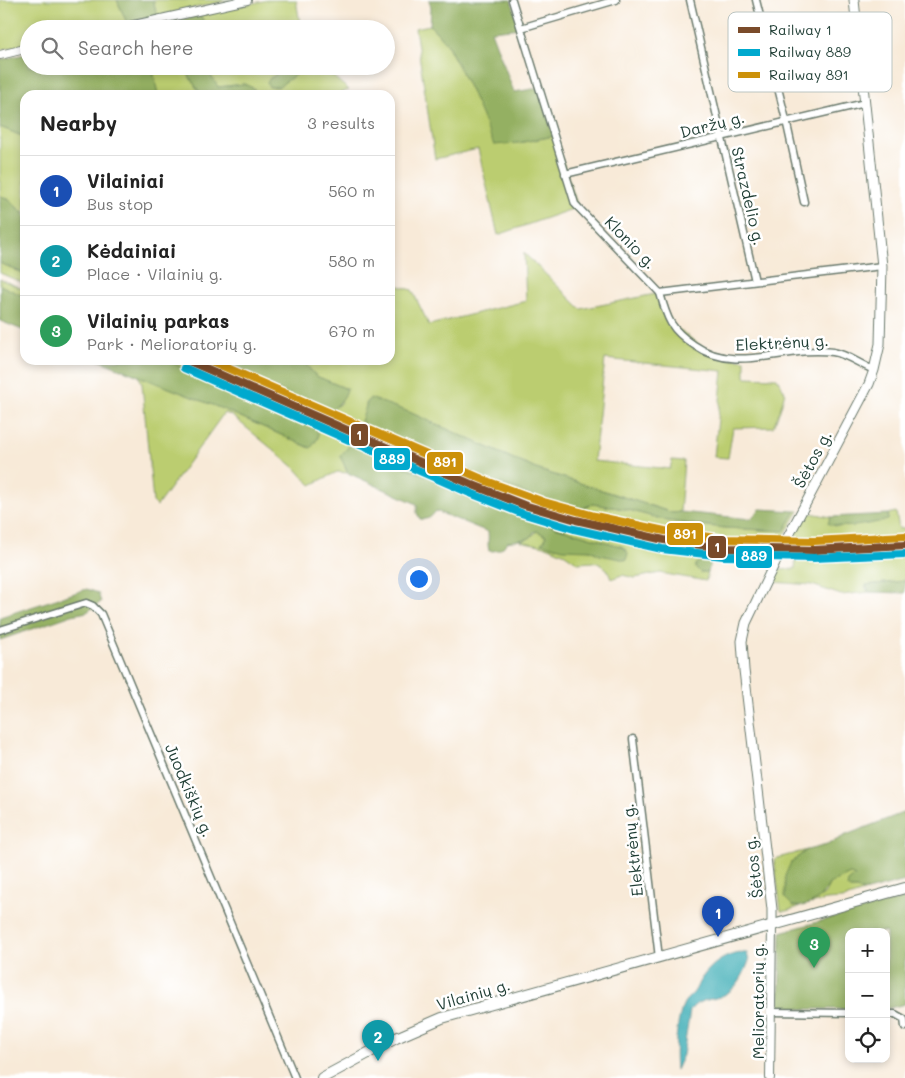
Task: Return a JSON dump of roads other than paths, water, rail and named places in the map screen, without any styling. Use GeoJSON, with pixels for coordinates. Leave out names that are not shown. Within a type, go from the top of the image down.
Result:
{"type":"FeatureCollection","features":[{"type":"Feature","properties":{"kind":"main road","name":"Šėtos g."},"geometry":{"type":"LineString","coordinates":[[772,925],[772,909],[744,670],[743,632],[781,550],[862,398],[874,370],[880,344],[882,266],[864,92]]}},
{"type":"Feature","properties":{"kind":"main road","name":"Vilainių g."},"geometry":{"type":"LineString","coordinates":[[322,1078],[390,1041],[436,1021],[905,888]]}},
{"type":"Feature","properties":{"kind":"street"},"geometry":{"type":"LineString","coordinates":[[157,20],[247,0]]}},
{"type":"Feature","properties":{"kind":"street","name":"Klonio g."},"geometry":{"type":"LineString","coordinates":[[512,0],[575,204],[660,293]]}},
{"type":"Feature","properties":{"kind":"street"},"geometry":{"type":"LineString","coordinates":[[520,28],[616,0]]}},
{"type":"Feature","properties":{"kind":"street","name":"Strazdelio g."},"geometry":{"type":"LineString","coordinates":[[690,0],[755,281]]}},
{"type":"Feature","properties":{"kind":"street"},"geometry":{"type":"LineString","coordinates":[[0,55],[20,50]]}},
{"type":"Feature","properties":{"kind":"street"},"geometry":{"type":"LineString","coordinates":[[779,92],[804,202]]}},
{"type":"Feature","properties":{"kind":"street","name":"Daržų g."},"geometry":{"type":"LineString","coordinates":[[565,174],[786,120],[865,103]]}},
{"type":"Feature","properties":{"kind":"street"},"geometry":{"type":"LineString","coordinates":[[660,293],[882,266]]}},
{"type":"Feature","properties":{"kind":"street","name":"Elektrėnų g."},"geometry":{"type":"LineString","coordinates":[[660,293],[669,322],[678,333],[699,349],[713,355],[737,360],[802,352],[831,351],[840,353],[874,370]]}},
{"type":"Feature","properties":{"kind":"street","name":"Juodkiškių g."},"geometry":{"type":"LineString","coordinates":[[0,630],[86,603],[93,606],[101,614],[295,1078]]}},
{"type":"Feature","properties":{"kind":"street","name":"Elektrėnų g."},"geometry":{"type":"LineString","coordinates":[[633,739],[659,958]]}},
{"type":"Feature","properties":{"kind":"street","name":"Melioratorių g."},"geometry":{"type":"LineString","coordinates":[[770,1078],[772,925]]}},
{"type":"Feature","properties":{"kind":"street"},"geometry":{"type":"LineString","coordinates":[[771,1012],[845,1013]]}},
{"type":"Feature","properties":{"kind":"street"},"geometry":{"type":"LineString","coordinates":[[890,1014],[899,1015],[904,1019],[905,1027]]}},
{"type":"Feature","properties":{"kind":"water"},"geometry":{"type":"Polygon","coordinates":[[[747,953],[749,961],[737,985],[720,997],[697,1004],[690,1011],[683,1055],[676,1070],[675,1047],[680,1015],[684,1003],[694,992],[705,973],[715,963],[733,954],[747,953]]]}},
{"type":"Feature","properties":{"kind":"rail line","name":"1"},"geometry":{"type":"LineString","coordinates":[[198,365],[473,485],[524,505],[576,520],[664,540],[724,548],[814,550],[905,545]]}},
{"type":"Feature","properties":{"kind":"rail line","name":"891"},"geometry":{"type":"LineString","coordinates":[[220,365],[489,482],[544,502],[595,516],[665,531],[724,539],[814,541],[904,536]]}},
{"type":"Feature","properties":{"kind":"rail line","name":"889"},"geometry":{"type":"LineString","coordinates":[[184,368],[470,493],[521,513],[574,529],[662,549],[723,556],[814,558],[905,554]]}},
{"type":"Feature","properties":{"kind":"place","name":"Vilainiai"},"geometry":{"type":"Point","coordinates":[718,937]}},
{"type":"Feature","properties":{"kind":"place","name":"Vilainių parkas"},"geometry":{"type":"Point","coordinates":[814,968]}},
{"type":"Feature","properties":{"kind":"place","name":"Kėdainiai"},"geometry":{"type":"Point","coordinates":[378,1061]}}]}
